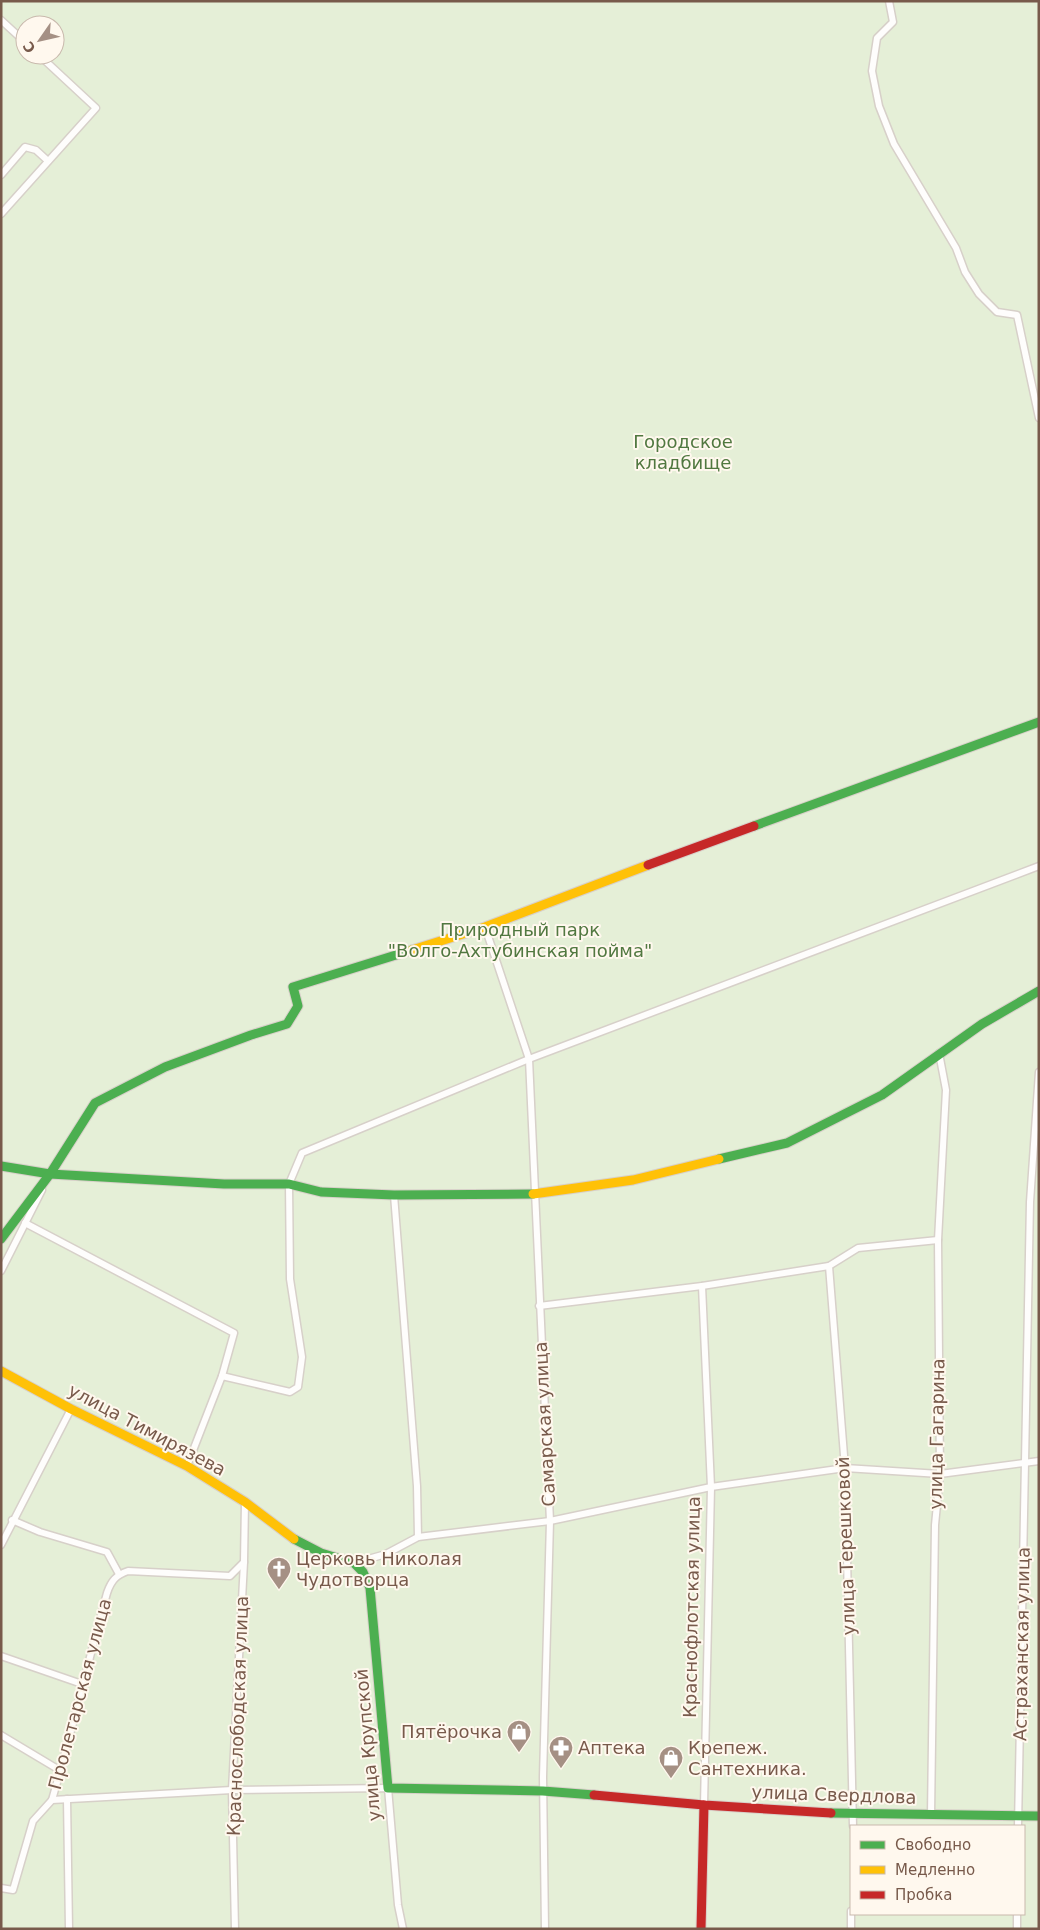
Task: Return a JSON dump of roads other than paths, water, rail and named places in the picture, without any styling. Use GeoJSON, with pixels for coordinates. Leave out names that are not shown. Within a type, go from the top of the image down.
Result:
{"type":"FeatureCollection","features":[{"type":"Feature","properties":{"kind":"street"},"geometry":{"type":"LineString","coordinates":[[889,1],[893,22],[877,38],[872,71],[879,106],[894,144],[956,248],[965,272],[978,293],[997,312],[1017,315],[1039,418]]}},
{"type":"Feature","properties":{"kind":"street"},"geometry":{"type":"LineString","coordinates":[[1,20],[15,33]]}},
{"type":"Feature","properties":{"kind":"street"},"geometry":{"type":"LineString","coordinates":[[1,214],[96,108],[49,65]]}},
{"type":"Feature","properties":{"kind":"street"},"geometry":{"type":"LineString","coordinates":[[1,175],[25,147],[36,150],[48,161]]}},
{"type":"Feature","properties":{"kind":"street"},"geometry":{"type":"LineString","coordinates":[[1,1238],[50,1174],[95,1103],[165,1067],[251,1035],[287,1024],[298,1006],[293,987],[485,927],[846,791],[1039,722]]}},
{"type":"Feature","properties":{"kind":"street"},"geometry":{"type":"LineString","coordinates":[[222,1376],[290,1392],[298,1387],[302,1357],[290,1279],[289,1184],[302,1153],[529,1059],[1039,866]]}},
{"type":"Feature","properties":{"kind":"street","name":"Самарская улица"},"geometry":{"type":"LineString","coordinates":[[485,927],[529,1059],[550,1521],[543,1791],[545,1929]]}},
{"type":"Feature","properties":{"kind":"street"},"geometry":{"type":"LineString","coordinates":[[1,1166],[50,1174],[224,1184],[289,1184],[321,1192],[394,1195],[536,1194],[633,1180],[788,1143],[882,1095],[982,1024],[1039,991]]}},
{"type":"Feature","properties":{"kind":"street","name":"улица Гагарина"},"geometry":{"type":"LineString","coordinates":[[931,1816],[935,1525],[940,1474],[938,1240],[946,1090],[939,1053]]}},
{"type":"Feature","properties":{"kind":"street","name":"Астраханская улица"},"geometry":{"type":"LineString","coordinates":[[1018,1822],[1030,1202],[1039,1072]]}},
{"type":"Feature","properties":{"kind":"street"},"geometry":{"type":"LineString","coordinates":[[1,1271],[50,1174]]}},
{"type":"Feature","properties":{"kind":"street"},"geometry":{"type":"LineString","coordinates":[[394,1195],[417,1486],[418,1537]]}},
{"type":"Feature","properties":{"kind":"street"},"geometry":{"type":"LineString","coordinates":[[25,1223],[234,1333],[222,1376],[187,1466]]}},
{"type":"Feature","properties":{"kind":"street"},"geometry":{"type":"LineString","coordinates":[[539,1306],[702,1286],[829,1266],[858,1248],[938,1240]]}},
{"type":"Feature","properties":{"kind":"street","name":"улица Терешковой"},"geometry":{"type":"LineString","coordinates":[[829,1266],[845,1468],[853,1825]]}},
{"type":"Feature","properties":{"kind":"street","name":"Краснофлотская улица"},"geometry":{"type":"LineString","coordinates":[[701,1929],[711,1487],[702,1286]]}},
{"type":"Feature","properties":{"kind":"street","name":"улица Тимирязева"},"geometry":{"type":"LineString","coordinates":[[1,1371],[71,1409],[187,1466],[245,1502],[303,1545],[354,1563]]}},
{"type":"Feature","properties":{"kind":"street"},"geometry":{"type":"LineString","coordinates":[[1,1544],[71,1409]]}},
{"type":"Feature","properties":{"kind":"street"},"geometry":{"type":"LineString","coordinates":[[354,1563],[386,1554],[418,1537],[550,1521],[711,1487],[845,1468],[940,1474],[1039,1460]]}},
{"type":"Feature","properties":{"kind":"street","name":"Краснослободская улица"},"geometry":{"type":"LineString","coordinates":[[235,1929],[232,1790],[244,1562],[245,1502]]}},
{"type":"Feature","properties":{"kind":"street"},"geometry":{"type":"LineString","coordinates":[[12,1520],[40,1532],[107,1552],[119,1574],[128,1570],[230,1576],[244,1562]]}},
{"type":"Feature","properties":{"kind":"street","name":"улица Крупской"},"geometry":{"type":"LineString","coordinates":[[354,1563],[363,1572],[370,1588],[398,1905],[403,1929]]}},
{"type":"Feature","properties":{"kind":"street","name":"Пролетарская улица"},"geometry":{"type":"LineString","coordinates":[[52,1800],[73,1727],[82,1684],[106,1593],[111,1582],[119,1574]]}},
{"type":"Feature","properties":{"kind":"street"},"geometry":{"type":"LineString","coordinates":[[1,1656],[82,1684]]}},
{"type":"Feature","properties":{"kind":"street"},"geometry":{"type":"LineString","coordinates":[[1,1735],[60,1771]]}},
{"type":"Feature","properties":{"kind":"street"},"geometry":{"type":"LineString","coordinates":[[1,1888],[13,1890],[32,1821],[52,1800],[232,1790],[388,1788]]}},
{"type":"Feature","properties":{"kind":"street","name":"улица Свердлова"},"geometry":{"type":"LineString","coordinates":[[388,1788],[543,1791],[704,1805],[1018,1822],[1039,1816]]}},
{"type":"Feature","properties":{"kind":"street"},"geometry":{"type":"LineString","coordinates":[[67,1799],[69,1929]]}},
{"type":"Feature","properties":{"kind":"street"},"geometry":{"type":"LineString","coordinates":[[851,1915],[851,1929]]}},
{"type":"Feature","properties":{"kind":"street"},"geometry":{"type":"LineString","coordinates":[[1017,1915],[1017,1929]]}},
{"type":"Feature","properties":{"kind":"place","name":"Церковь Николая Чудотворца"},"geometry":{"type":"Point","coordinates":[279,1590]}},
{"type":"Feature","properties":{"kind":"place","name":"Пятёрочка"},"geometry":{"type":"Point","coordinates":[519,1753]}},
{"type":"Feature","properties":{"kind":"place","name":"Аптека"},"geometry":{"type":"Point","coordinates":[561,1769]}},
{"type":"Feature","properties":{"kind":"place","name":"Крепеж. Сантехника."},"geometry":{"type":"Point","coordinates":[671,1779]}},
{"type":"Feature","properties":{"kind":"park label","name":"Городское кладбище"},"geometry":{"type":"Point","coordinates":[683,452]}},
{"type":"Feature","properties":{"kind":"park label","name":"Природный парк \"Волго-Ахтубинская пойма\""},"geometry":{"type":"Point","coordinates":[520,940]}}]}
